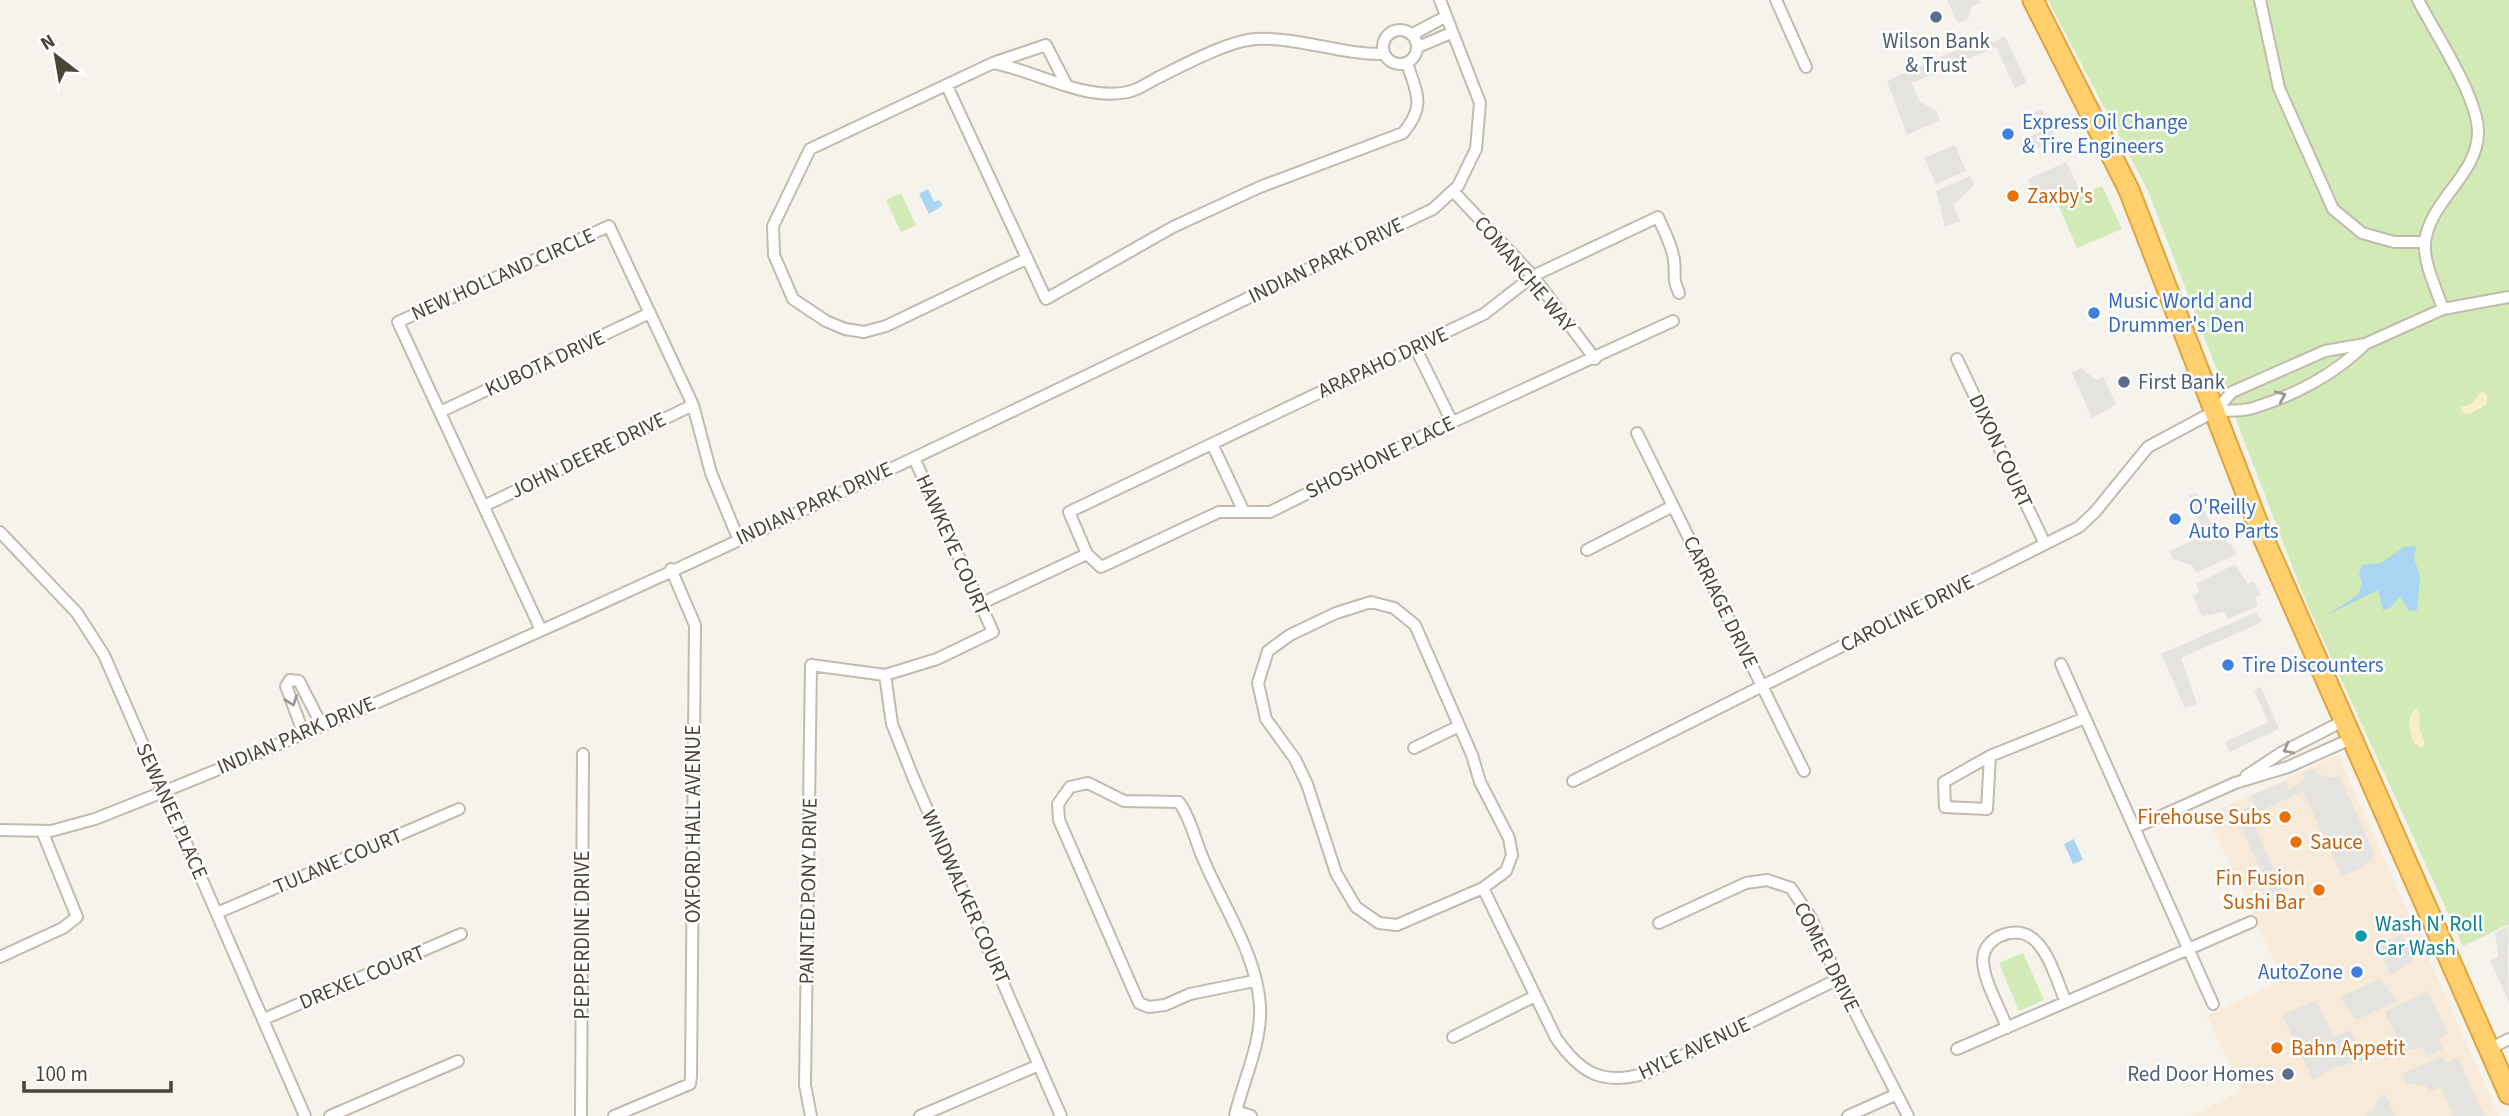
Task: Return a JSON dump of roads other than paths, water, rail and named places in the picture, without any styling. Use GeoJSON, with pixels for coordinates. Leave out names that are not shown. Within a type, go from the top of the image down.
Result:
{"type":"FeatureCollection","features":[{"type":"Feature","properties":{"kind":"highway"},"geometry":{"type":"LineString","coordinates":[[2033,0],[2129,190],[2263,537],[2509,1094]]}},
{"type":"Feature","properties":{"kind":"street","name":"INDIAN PARK DRIVE"},"geometry":{"type":"LineString","coordinates":[[0,830],[41,831],[95,819],[541,630],[914,458],[1433,209],[1453,191],[1476,149],[1480,103],[1440,0]]}},
{"type":"Feature","properties":{"kind":"street"},"geometry":{"type":"LineString","coordinates":[[1776,0],[1806,67]]}},
{"type":"Feature","properties":{"kind":"street"},"geometry":{"type":"LineString","coordinates":[[2260,0],[2279,88],[2333,209],[2362,233],[2394,242],[2425,242]]}},
{"type":"Feature","properties":{"kind":"street"},"geometry":{"type":"LineString","coordinates":[[2418,0],[2475,108],[2479,134],[2467,170],[2443,199],[2425,242],[2428,265],[2443,309]]}},
{"type":"Feature","properties":{"kind":"street"},"geometry":{"type":"LineString","coordinates":[[1413,34],[1445,18]]}},
{"type":"Feature","properties":{"kind":"street"},"geometry":{"type":"LineString","coordinates":[[993,63],[1022,68],[1094,94],[1129,92],[1200,58],[1254,39],[1301,42],[1365,54],[1384,54],[1394,63],[1407,63],[1415,57],[1418,47],[1413,34],[1407,30],[1394,30],[1384,40],[1384,54]]}},
{"type":"Feature","properties":{"kind":"street"},"geometry":{"type":"LineString","coordinates":[[1418,47],[1451,33]]}},
{"type":"Feature","properties":{"kind":"street"},"geometry":{"type":"LineString","coordinates":[[1026,259],[886,326],[864,332],[845,329],[793,299],[774,255],[773,226],[810,149],[993,63],[1046,45],[1066,84]]}},
{"type":"Feature","properties":{"kind":"street"},"geometry":{"type":"LineString","coordinates":[[947,86],[1046,299],[1173,227],[1261,187],[1402,133],[1413,121],[1420,100],[1407,63]]}},
{"type":"Feature","properties":{"kind":"street","name":"COMANCHE WAY"},"geometry":{"type":"LineString","coordinates":[[1453,191],[1533,276],[1595,359]]}},
{"type":"Feature","properties":{"kind":"street","name":"ARAPAHO DRIVE"},"geometry":{"type":"LineString","coordinates":[[1087,554],[1069,512],[1484,314],[1533,276],[1658,217],[1671,245],[1675,262],[1672,279],[1679,293]]}},
{"type":"Feature","properties":{"kind":"street","name":"NEW HOLLAND CIRCLE"},"geometry":{"type":"LineString","coordinates":[[541,630],[398,322],[452,296],[609,226],[693,405],[711,473],[738,538]]}},
{"type":"Feature","properties":{"kind":"street"},"geometry":{"type":"LineString","coordinates":[[2215,411],[2232,392],[2325,351],[2365,344],[2443,309],[2509,297]]}},
{"type":"Feature","properties":{"kind":"street","name":"KUBOTA DRIVE"},"geometry":{"type":"LineString","coordinates":[[440,412],[650,313]]}},
{"type":"Feature","properties":{"kind":"street","name":"SHOSHONE PLACE"},"geometry":{"type":"LineString","coordinates":[[1087,554],[1101,567],[1219,512],[1270,512],[1452,422],[1674,321]]}},
{"type":"Feature","properties":{"kind":"street"},"geometry":{"type":"LineString","coordinates":[[2215,411],[2252,409],[2347,363],[2365,344]]}},
{"type":"Feature","properties":{"kind":"street"},"geometry":{"type":"LineString","coordinates":[[1415,347],[1452,422]]}},
{"type":"Feature","properties":{"kind":"street","name":"DIXON COURT"},"geometry":{"type":"LineString","coordinates":[[1957,359],[2045,544]]}},
{"type":"Feature","properties":{"kind":"street","name":"JOHN DEERE DRIVE"},"geometry":{"type":"LineString","coordinates":[[484,506],[693,405]]}},
{"type":"Feature","properties":{"kind":"street","name":"CAROLINE DRIVE"},"geometry":{"type":"LineString","coordinates":[[1573,781],[2079,527],[2095,512],[2148,447],[2215,411]]}},
{"type":"Feature","properties":{"kind":"street","name":"CARRIAGE DRIVE"},"geometry":{"type":"LineString","coordinates":[[1637,433],[1804,771]]}},
{"type":"Feature","properties":{"kind":"street"},"geometry":{"type":"LineString","coordinates":[[1212,444],[1244,512]]}},
{"type":"Feature","properties":{"kind":"street","name":"HAWKEYE COURT"},"geometry":{"type":"LineString","coordinates":[[885,675],[937,659],[993,632],[914,458]]}},
{"type":"Feature","properties":{"kind":"street"},"geometry":{"type":"LineString","coordinates":[[1587,550],[1673,506]]}},
{"type":"Feature","properties":{"kind":"street","name":"SEWANEE PLACE"},"geometry":{"type":"LineString","coordinates":[[0,532],[77,613],[103,655],[305,1116]]}},
{"type":"Feature","properties":{"kind":"street"},"geometry":{"type":"LineString","coordinates":[[980,604],[1087,554]]}},
{"type":"Feature","properties":{"kind":"street","name":"OXFORD HALL AVENUE"},"geometry":{"type":"LineString","coordinates":[[614,1116],[690,1084],[695,625],[671,569]]}},
{"type":"Feature","properties":{"kind":"street"},"geometry":{"type":"LineString","coordinates":[[1371,602],[1394,608],[1415,625],[1459,726],[1472,755],[1479,782],[1508,838],[1513,855],[1506,871],[1483,888],[1397,925],[1379,923],[1356,907],[1336,873],[1307,784],[1295,759],[1266,719],[1258,683],[1268,651],[1290,635],[1336,613],[1371,602]]}},
{"type":"Feature","properties":{"kind":"street"},"geometry":{"type":"LineString","coordinates":[[2060,664],[2213,1004]]}},
{"type":"Feature","properties":{"kind":"street","name":"PAINTED PONY DRIVE"},"geometry":{"type":"LineString","coordinates":[[811,1116],[805,1085],[811,665],[885,675]]}},
{"type":"Feature","properties":{"kind":"street","name":"WINDWALKER COURT"},"geometry":{"type":"LineString","coordinates":[[885,675],[892,724],[909,767],[1061,1116]]}},
{"type":"Feature","properties":{"kind":"street"},"geometry":{"type":"LineString","coordinates":[[303,732],[286,686],[290,680],[299,681],[321,724]]}},
{"type":"Feature","properties":{"kind":"street"},"geometry":{"type":"LineString","coordinates":[[1990,756],[1987,809],[1945,807],[1944,782],[1990,756],[2085,719]]}},
{"type":"Feature","properties":{"kind":"street"},"geometry":{"type":"LineString","coordinates":[[1414,748],[1459,726]]}},
{"type":"Feature","properties":{"kind":"street"},"geometry":{"type":"LineString","coordinates":[[2235,783],[2281,753],[2349,729]]}},
{"type":"Feature","properties":{"kind":"street"},"geometry":{"type":"LineString","coordinates":[[2134,828],[2235,783],[2288,767],[2349,729]]}},
{"type":"Feature","properties":{"kind":"street","name":"PEPPERDINE DRIVE"},"geometry":{"type":"LineString","coordinates":[[581,1116],[583,754]]}},
{"type":"Feature","properties":{"kind":"street"},"geometry":{"type":"LineString","coordinates":[[1251,1116],[1236,1113],[1251,1064],[1260,1006],[1254,981],[1187,813],[1179,802],[1124,801],[1088,783],[1070,787],[1058,804],[1059,820],[1139,1003],[1149,1007],[1165,1005],[1190,994],[1254,981]]}},
{"type":"Feature","properties":{"kind":"street","name":"TULANE COURT"},"geometry":{"type":"LineString","coordinates":[[217,913],[459,809]]}},
{"type":"Feature","properties":{"kind":"street"},"geometry":{"type":"LineString","coordinates":[[0,957],[63,928],[77,917],[41,831]]}},
{"type":"Feature","properties":{"kind":"street","name":"COMER DRIVE"},"geometry":{"type":"LineString","coordinates":[[1659,923],[1746,883],[1767,880],[1791,888],[1811,918],[1838,979],[1908,1116]]}},
{"type":"Feature","properties":{"kind":"street","name":"HYLE AVENUE"},"geometry":{"type":"LineString","coordinates":[[1483,888],[1535,996],[1569,1057],[1584,1069],[1604,1078],[1625,1079],[1647,1073],[1838,979]]}},
{"type":"Feature","properties":{"kind":"street"},"geometry":{"type":"LineString","coordinates":[[1957,1049],[2251,922]]}},
{"type":"Feature","properties":{"kind":"street"},"geometry":{"type":"LineString","coordinates":[[2007,1028],[1983,965],[1985,948],[1997,938],[2020,932],[2028,933],[2038,941],[2066,1002]]}},
{"type":"Feature","properties":{"kind":"street","name":"DREXEL COURT"},"geometry":{"type":"LineString","coordinates":[[264,1019],[461,934]]}},
{"type":"Feature","properties":{"kind":"street"},"geometry":{"type":"LineString","coordinates":[[1453,1037],[1535,996]]}},
{"type":"Feature","properties":{"kind":"street"},"geometry":{"type":"LineString","coordinates":[[2489,1048],[2509,1039]]}},
{"type":"Feature","properties":{"kind":"street"},"geometry":{"type":"LineString","coordinates":[[330,1116],[458,1061]]}},
{"type":"Feature","properties":{"kind":"street"},"geometry":{"type":"LineString","coordinates":[[920,1116],[1039,1065]]}},
{"type":"Feature","properties":{"kind":"street"},"geometry":{"type":"LineString","coordinates":[[1847,1116],[1897,1094]]}},
{"type":"Feature","properties":{"kind":"water"},"geometry":{"type":"Polygon","coordinates":[[[928,189],[934,202],[939,200],[943,205],[929,214],[919,194],[928,189]]]}},
{"type":"Feature","properties":{"kind":"water"},"geometry":{"type":"Polygon","coordinates":[[[2416,546],[2414,558],[2420,577],[2417,610],[2409,611],[2400,596],[2390,608],[2383,610],[2378,590],[2327,615],[2358,595],[2362,583],[2359,574],[2362,565],[2381,563],[2404,547],[2416,546]]]}},
{"type":"Feature","properties":{"kind":"water"},"geometry":{"type":"Polygon","coordinates":[[[2074,839],[2083,860],[2073,864],[2064,844],[2074,839]]]}},
{"type":"Feature","properties":{"kind":"place","name":"Wilson Bank & Trust"},"geometry":{"type":"Point","coordinates":[1936,17]}},
{"type":"Feature","properties":{"kind":"place","name":"Express Oil Change & Tire Engineers"},"geometry":{"type":"Point","coordinates":[2008,134]}},
{"type":"Feature","properties":{"kind":"place","name":"Zaxby's"},"geometry":{"type":"Point","coordinates":[2013,196]}},
{"type":"Feature","properties":{"kind":"place","name":"Music World and Drummer's Den"},"geometry":{"type":"Point","coordinates":[2094,313]}},
{"type":"Feature","properties":{"kind":"place","name":"First Bank"},"geometry":{"type":"Point","coordinates":[2124,382]}},
{"type":"Feature","properties":{"kind":"place","name":"O'Reilly Auto Parts"},"geometry":{"type":"Point","coordinates":[2175,519]}},
{"type":"Feature","properties":{"kind":"place","name":"Tire Discounters"},"geometry":{"type":"Point","coordinates":[2228,665]}},
{"type":"Feature","properties":{"kind":"place","name":"Firehouse Subs"},"geometry":{"type":"Point","coordinates":[2285,817]}},
{"type":"Feature","properties":{"kind":"place","name":"Sauce"},"geometry":{"type":"Point","coordinates":[2296,842]}},
{"type":"Feature","properties":{"kind":"place","name":"Fin Fusion Sushi Bar"},"geometry":{"type":"Point","coordinates":[2319,890]}},
{"type":"Feature","properties":{"kind":"place","name":"Wash N' Roll Car Wash"},"geometry":{"type":"Point","coordinates":[2361,936]}},
{"type":"Feature","properties":{"kind":"place","name":"AutoZone"},"geometry":{"type":"Point","coordinates":[2357,972]}},
{"type":"Feature","properties":{"kind":"place","name":"Bahn Appetit"},"geometry":{"type":"Point","coordinates":[2277,1048]}},
{"type":"Feature","properties":{"kind":"place","name":"Red Door Homes"},"geometry":{"type":"Point","coordinates":[2288,1074]}}]}
